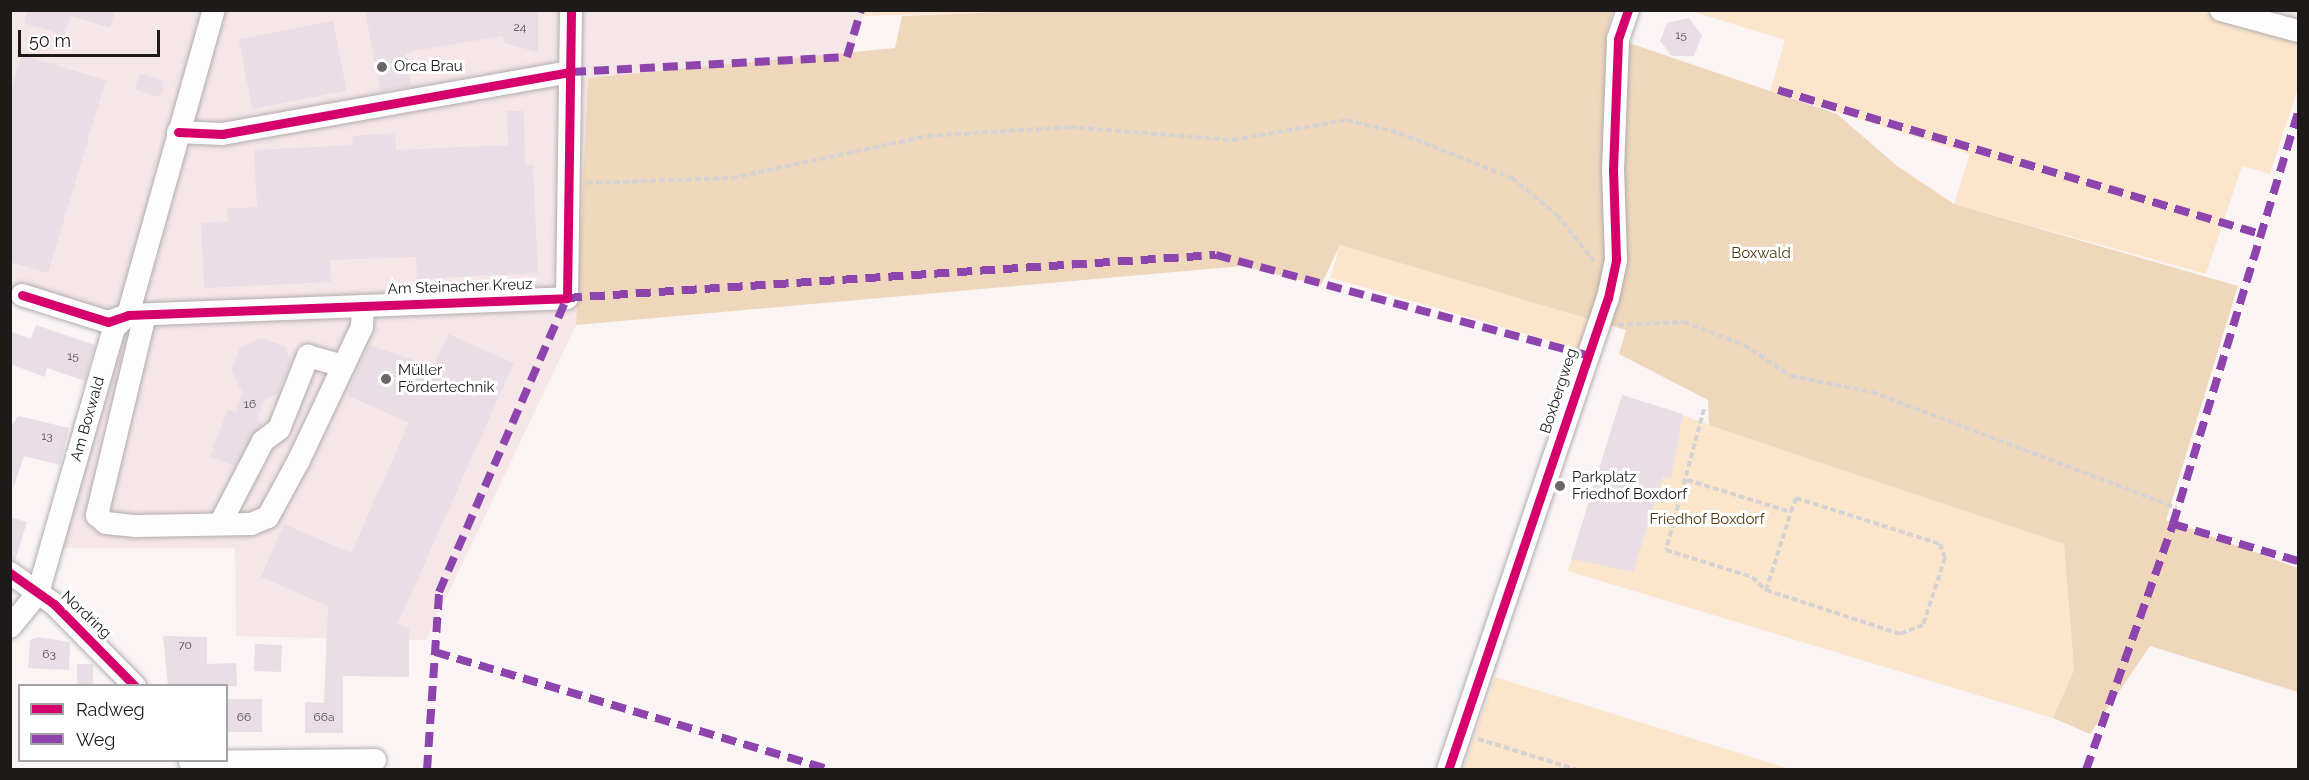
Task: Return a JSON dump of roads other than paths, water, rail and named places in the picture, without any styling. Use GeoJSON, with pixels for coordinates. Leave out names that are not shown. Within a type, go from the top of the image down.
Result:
{"type":"FeatureCollection","features":[{"type":"Feature","properties":{"kind":"street"},"geometry":{"type":"LineString","coordinates":[[214,10],[178,132],[137,315],[97,515],[106,523],[126,525],[251,524],[268,517],[362,327],[363,306]]}},
{"type":"Feature","properties":{"kind":"street","name":"Am Steinacher Kreuz"},"geometry":{"type":"LineString","coordinates":[[137,315],[567,298],[571,10]]}},
{"type":"Feature","properties":{"kind":"street","name":"Boxbergweg"},"geometry":{"type":"LineString","coordinates":[[1448,770],[1617,260],[1613,170],[1618,51],[1628,10]]}},
{"type":"Feature","properties":{"kind":"street"},"geometry":{"type":"LineString","coordinates":[[2221,10],[2298,31]]}},
{"type":"Feature","properties":{"kind":"street"},"geometry":{"type":"LineString","coordinates":[[178,132],[222,134],[571,72]]}},
{"type":"Feature","properties":{"kind":"street"},"geometry":{"type":"LineString","coordinates":[[22,295],[108,322],[137,315]]}},
{"type":"Feature","properties":{"kind":"street","name":"Am Boxwald"},"geometry":{"type":"LineString","coordinates":[[10,627],[38,593],[114,328],[137,315]]}},
{"type":"Feature","properties":{"kind":"street"},"geometry":{"type":"LineString","coordinates":[[220,524],[263,441],[279,429],[308,356],[344,366]]}},
{"type":"Feature","properties":{"kind":"street","name":"Nordring"},"geometry":{"type":"LineString","coordinates":[[10,573],[38,593],[133,684]]}},
{"type":"Feature","properties":{"kind":"street"},"geometry":{"type":"LineString","coordinates":[[191,764],[375,760]]}},
{"type":"Feature","properties":{"kind":"place","name":"Orca Brau"},"geometry":{"type":"Point","coordinates":[382,67]}},
{"type":"Feature","properties":{"kind":"place","name":"Müller Fördertechnik"},"geometry":{"type":"Point","coordinates":[386,379]}},
{"type":"Feature","properties":{"kind":"place","name":"Parkplatz Friedhof Boxdorf"},"geometry":{"type":"Point","coordinates":[1560,486]}},
{"type":"Feature","properties":{"kind":"park label","name":"Boxwald"},"geometry":{"type":"Point","coordinates":[1761,254]}},
{"type":"Feature","properties":{"kind":"park label","name":"Friedhof Boxdorf"},"geometry":{"type":"Point","coordinates":[1707,520]}}]}
